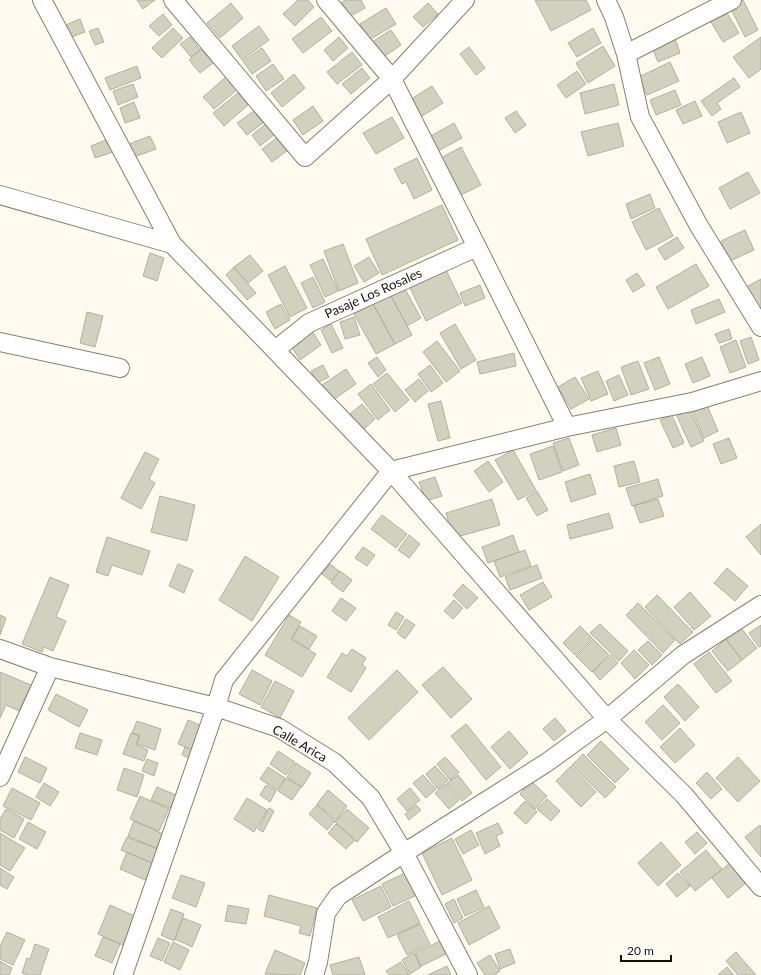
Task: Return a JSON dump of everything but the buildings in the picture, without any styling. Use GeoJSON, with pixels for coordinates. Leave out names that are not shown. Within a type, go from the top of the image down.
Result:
{"type":"FeatureCollection","features":[{"type":"Feature","properties":{"kind":"street"},"geometry":{"type":"LineString","coordinates":[[42,0],[172,244],[276,350],[391,471],[607,719],[684,795],[761,887]]}},
{"type":"Feature","properties":{"kind":"street"},"geometry":{"type":"LineString","coordinates":[[172,0],[305,157],[392,80],[465,0]]}},
{"type":"Feature","properties":{"kind":"street"},"geometry":{"type":"LineString","coordinates":[[326,0],[392,80],[567,427]]}},
{"type":"Feature","properties":{"kind":"street"},"geometry":{"type":"LineString","coordinates":[[606,0],[614,17],[626,54],[640,117],[699,226],[761,327]]}},
{"type":"Feature","properties":{"kind":"street"},"geometry":{"type":"LineString","coordinates":[[626,54],[732,0]]}},
{"type":"Feature","properties":{"kind":"street"},"geometry":{"type":"LineString","coordinates":[[0,195],[172,244]]}},
{"type":"Feature","properties":{"kind":"street","name":"Pasaje Los Rosales"},"geometry":{"type":"LineString","coordinates":[[276,350],[309,322],[477,247]]}},
{"type":"Feature","properties":{"kind":"street"},"geometry":{"type":"LineString","coordinates":[[0,342],[120,368]]}},
{"type":"Feature","properties":{"kind":"street"},"geometry":{"type":"LineString","coordinates":[[123,975],[224,680],[391,471],[567,427],[692,402],[761,381]]}},
{"type":"Feature","properties":{"kind":"street"},"geometry":{"type":"LineString","coordinates":[[314,975],[318,962],[326,913],[338,896],[546,763],[607,719],[682,655],[761,604]]}},
{"type":"Feature","properties":{"kind":"street","name":"Calle Arica"},"geometry":{"type":"LineString","coordinates":[[0,649],[50,666],[216,707],[279,728],[335,763],[371,798],[404,853],[468,975]]}},
{"type":"Feature","properties":{"kind":"street"},"geometry":{"type":"LineString","coordinates":[[0,777],[50,666]]}}]}
